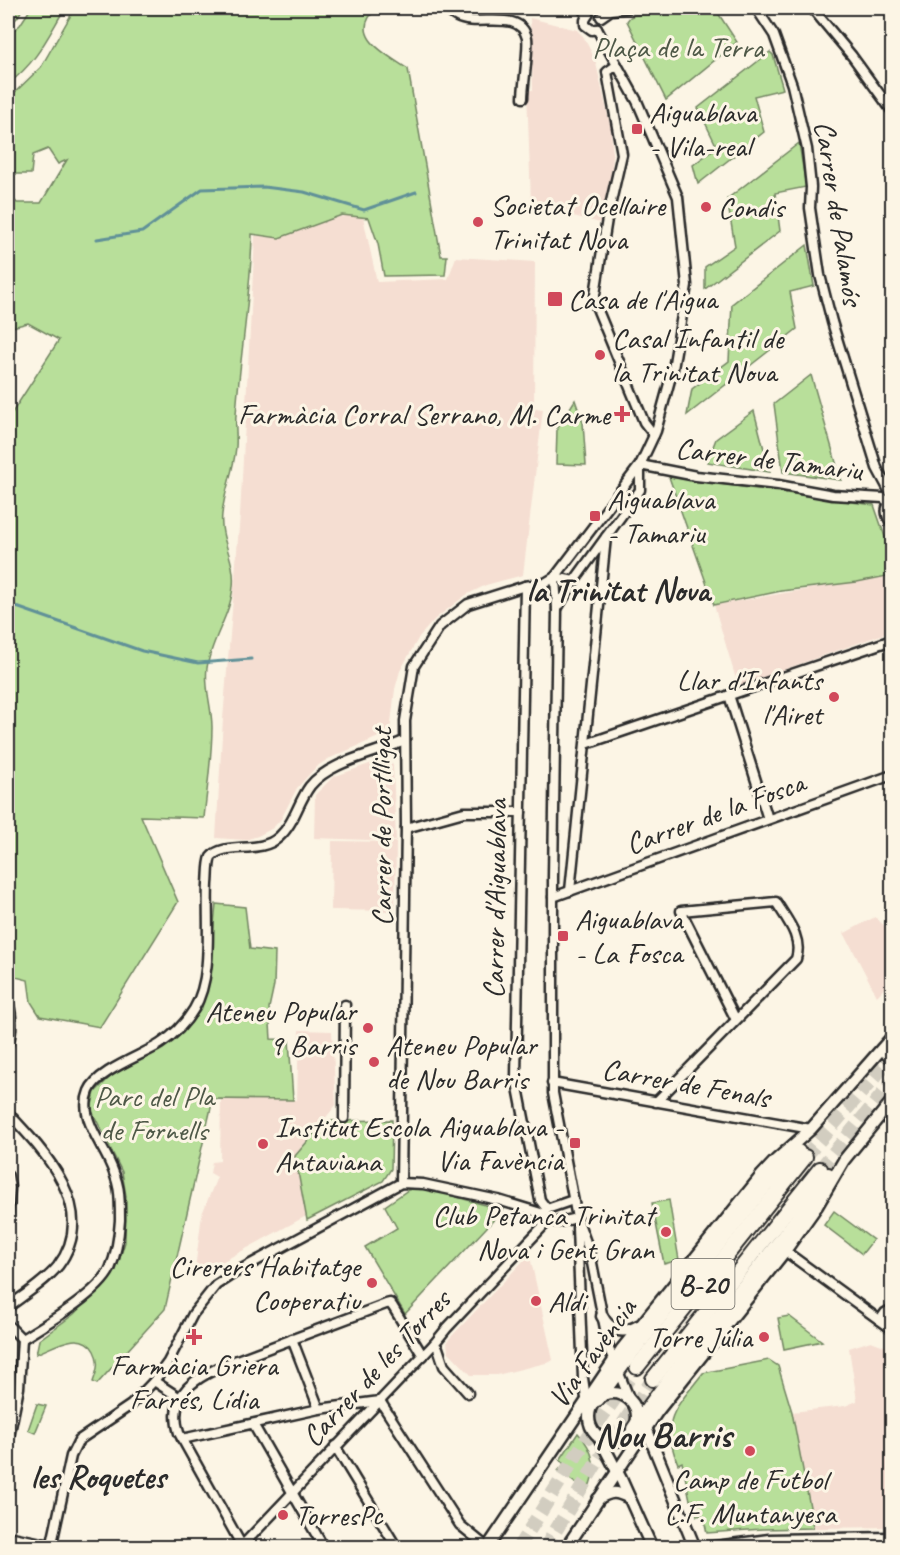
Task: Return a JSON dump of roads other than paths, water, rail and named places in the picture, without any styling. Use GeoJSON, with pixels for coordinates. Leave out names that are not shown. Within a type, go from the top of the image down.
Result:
{"type":"FeatureCollection","features":[{"type":"Feature","properties":{"kind":"highway","name":"B-20"},"geometry":{"type":"LineString","coordinates":[[615,1366],[767,1183],[802,1155],[637,1367]]}},
{"type":"Feature","properties":{"kind":"highway","name":"B-20"},"geometry":{"type":"LineString","coordinates":[[638,1424],[672,1376],[802,1213],[824,1172],[653,1379]]}},
{"type":"Feature","properties":{"kind":"highway"},"geometry":{"type":"LineString","coordinates":[[591,1400],[615,1366]]}},
{"type":"Feature","properties":{"kind":"street"},"geometry":{"type":"LineString","coordinates":[[447,8],[457,17],[468,20],[514,22],[522,27],[528,39],[523,98]]}},
{"type":"Feature","properties":{"kind":"street"},"geometry":{"type":"LineString","coordinates":[[581,8],[588,15]]}},
{"type":"Feature","properties":{"kind":"street"},"geometry":{"type":"LineString","coordinates":[[601,17],[611,10],[628,8]]}},
{"type":"Feature","properties":{"kind":"street","name":"Carrer de Palamós"},"geometry":{"type":"LineString","coordinates":[[756,8],[780,47],[792,85],[807,149],[811,187],[810,208],[820,275],[832,322],[877,468],[892,500]]}},
{"type":"Feature","properties":{"kind":"street"},"geometry":{"type":"LineString","coordinates":[[812,8],[852,56],[892,111]]}},
{"type":"Feature","properties":{"kind":"street"},"geometry":{"type":"LineString","coordinates":[[595,13],[601,17],[601,25],[597,29],[592,30],[587,27],[585,20],[588,15],[595,13]]}},
{"type":"Feature","properties":{"kind":"street"},"geometry":{"type":"LineString","coordinates":[[555,577],[640,465],[654,435],[673,369],[687,285],[678,197],[637,101],[597,29]]}},
{"type":"Feature","properties":{"kind":"street"},"geometry":{"type":"LineString","coordinates":[[617,65],[607,72],[622,154],[607,219],[594,301],[644,422],[654,435]]}},
{"type":"Feature","properties":{"kind":"street"},"geometry":{"type":"LineString","coordinates":[[557,609],[574,581],[640,490],[640,465]]}},
{"type":"Feature","properties":{"kind":"street","name":"Carrer de Tamariu"},"geometry":{"type":"LineString","coordinates":[[640,465],[696,476],[778,485],[834,495],[892,500]]}},
{"type":"Feature","properties":{"kind":"street"},"geometry":{"type":"LineString","coordinates":[[892,500],[886,513],[892,525]]}},
{"type":"Feature","properties":{"kind":"street"},"geometry":{"type":"LineString","coordinates":[[570,891],[606,537]]}},
{"type":"Feature","properties":{"kind":"street","name":"Carrer de Portlligat"},"geometry":{"type":"LineString","coordinates":[[401,1183],[406,828],[404,741],[414,666],[440,626],[468,604],[525,586],[545,583],[555,577],[574,581]]}},
{"type":"Feature","properties":{"kind":"street","name":"Carrer d'Aiguablava"},"geometry":{"type":"LineString","coordinates":[[555,577],[557,609],[552,1083],[554,1104],[577,1218],[590,1253],[615,1366],[630,1400]]}},
{"type":"Feature","properties":{"kind":"street","name":"Carrer d'Aiguablava"},"geometry":{"type":"LineString","coordinates":[[525,586],[516,1077],[540,1200],[546,1215]]}},
{"type":"Feature","properties":{"kind":"street"},"geometry":{"type":"LineString","coordinates":[[586,744],[892,640]]}},
{"type":"Feature","properties":{"kind":"street"},"geometry":{"type":"LineString","coordinates":[[729,695],[768,819]]}},
{"type":"Feature","properties":{"kind":"street"},"geometry":{"type":"LineString","coordinates":[[22,1339],[60,1316],[91,1291],[109,1270],[119,1242],[121,1190],[91,1124],[85,1104],[89,1089],[99,1078],[160,1044],[180,1030],[196,1007],[204,984],[208,954],[207,909],[210,860],[213,854],[220,850],[259,848],[279,837],[297,813],[312,784],[330,769],[404,741]]}},
{"type":"Feature","properties":{"kind":"street","name":"Carrer de la Fosca"},"geometry":{"type":"LineString","coordinates":[[553,897],[892,775]]}},
{"type":"Feature","properties":{"kind":"street"},"geometry":{"type":"LineString","coordinates":[[406,828],[464,812],[521,812]]}},
{"type":"Feature","properties":{"kind":"street","name":"Carrer d'Aiguablava"},"geometry":{"type":"LineString","coordinates":[[553,877],[570,879]]}},
{"type":"Feature","properties":{"kind":"street"},"geometry":{"type":"LineString","coordinates":[[656,1102],[796,959],[800,949],[798,939],[776,902],[681,911],[736,1020]]}},
{"type":"Feature","properties":{"kind":"street"},"geometry":{"type":"LineString","coordinates":[[8,1001],[11,1010],[11,1029],[8,1044]]}},
{"type":"Feature","properties":{"kind":"street"},"geometry":{"type":"LineString","coordinates":[[344,1118],[345,1005]]}},
{"type":"Feature","properties":{"kind":"street","name":"Via Favència"},"geometry":{"type":"LineString","coordinates":[[615,1366],[643,1322],[762,1175],[811,1129],[892,1038]]}},
{"type":"Feature","properties":{"kind":"street"},"geometry":{"type":"LineString","coordinates":[[881,1050],[892,1060]]}},
{"type":"Feature","properties":{"kind":"street","name":"Carrer de Fenals"},"geometry":{"type":"LineString","coordinates":[[552,1083],[811,1129]]}},
{"type":"Feature","properties":{"kind":"street"},"geometry":{"type":"LineString","coordinates":[[599,1437],[606,1440],[620,1440],[638,1424],[785,1251],[844,1160],[892,1101]]}},
{"type":"Feature","properties":{"kind":"street"},"geometry":{"type":"LineString","coordinates":[[8,1113],[49,1159],[69,1199],[73,1219],[71,1237],[57,1266],[8,1307]]}},
{"type":"Feature","properties":{"kind":"street"},"geometry":{"type":"LineString","coordinates":[[8,1176],[10,1188],[8,1214]]}},
{"type":"Feature","properties":{"kind":"street"},"geometry":{"type":"LineString","coordinates":[[51,1546],[76,1443],[131,1405],[154,1381],[168,1362],[193,1314],[216,1285],[236,1272],[401,1183],[423,1184],[498,1200],[546,1215],[559,1222],[577,1218]]}},
{"type":"Feature","properties":{"kind":"street"},"geometry":{"type":"LineString","coordinates":[[546,1215],[573,1200]]}},
{"type":"Feature","properties":{"kind":"street","name":"Carrer de les Torres"},"geometry":{"type":"LineString","coordinates":[[241,1546],[423,1356],[546,1215]]}},
{"type":"Feature","properties":{"kind":"street","name":"Carrer d'Aiguablava"},"geometry":{"type":"LineString","coordinates":[[576,1415],[584,1386],[577,1218]]}},
{"type":"Feature","properties":{"kind":"street"},"geometry":{"type":"LineString","coordinates":[[785,1251],[892,1329]]}},
{"type":"Feature","properties":{"kind":"street"},"geometry":{"type":"LineString","coordinates":[[241,1546],[182,1439],[176,1422],[176,1410],[182,1394],[195,1381],[216,1369],[390,1303],[423,1356]]}},
{"type":"Feature","properties":{"kind":"street"},"geometry":{"type":"LineString","coordinates":[[880,1320],[892,1309]]}},
{"type":"Feature","properties":{"kind":"street"},"geometry":{"type":"LineString","coordinates":[[603,1316],[609,1327],[618,1331],[633,1329],[643,1322]]}},
{"type":"Feature","properties":{"kind":"street"},"geometry":{"type":"LineString","coordinates":[[8,1325],[22,1339],[20,1388],[8,1442]]}},
{"type":"Feature","properties":{"kind":"street"},"geometry":{"type":"LineString","coordinates":[[292,1339],[319,1409]]}},
{"type":"Feature","properties":{"kind":"street"},"geometry":{"type":"LineString","coordinates":[[434,1344],[438,1348],[444,1366],[468,1393]]}},
{"type":"Feature","properties":{"kind":"street"},"geometry":{"type":"LineString","coordinates":[[154,1381],[182,1394]]}},
{"type":"Feature","properties":{"kind":"street","name":"Carrer d'Aiguablava"},"geometry":{"type":"LineString","coordinates":[[584,1386],[591,1400]]}},
{"type":"Feature","properties":{"kind":"street"},"geometry":{"type":"LineString","coordinates":[[651,1548],[619,1466],[594,1432],[589,1419],[591,1400],[610,1393],[617,1393],[630,1400],[638,1424],[695,1548]]}},
{"type":"Feature","properties":{"kind":"street","name":"Via Favència"},"geometry":{"type":"LineString","coordinates":[[487,1547],[576,1415],[591,1400]]}},
{"type":"Feature","properties":{"kind":"street"},"geometry":{"type":"LineString","coordinates":[[182,1439],[319,1409],[380,1401],[460,1525],[487,1547]]}},
{"type":"Feature","properties":{"kind":"street"},"geometry":{"type":"LineString","coordinates":[[253,1424],[324,1548]]}},
{"type":"Feature","properties":{"kind":"street"},"geometry":{"type":"LineString","coordinates":[[566,1548],[619,1466],[638,1424]]}},
{"type":"Feature","properties":{"kind":"street"},"geometry":{"type":"LineString","coordinates":[[619,1466],[638,1424]]}},
{"type":"Feature","properties":{"kind":"street"},"geometry":{"type":"LineString","coordinates":[[335,1446],[397,1548]]}},
{"type":"Feature","properties":{"kind":"street"},"geometry":{"type":"LineString","coordinates":[[595,1501],[608,1492],[618,1492],[630,1499]]}},
{"type":"Feature","properties":{"kind":"street"},"geometry":{"type":"LineString","coordinates":[[8,1536],[66,1548]]}},
{"type":"Feature","properties":{"kind":"street"},"geometry":{"type":"LineString","coordinates":[[700,1548],[769,1539],[826,1543],[892,1537]]}},
{"type":"Feature","properties":{"kind":"street"},"geometry":{"type":"LineString","coordinates":[[873,1538],[874,1548]]}},
{"type":"Feature","properties":{"kind":"waterway"},"geometry":{"type":"LineString","coordinates":[[97,239],[142,232],[202,189],[264,187],[304,192],[364,210],[416,192]]}},
{"type":"Feature","properties":{"kind":"waterway"},"geometry":{"type":"LineString","coordinates":[[8,604],[142,651],[198,663],[251,659]]}},
{"type":"Feature","properties":{"kind":"tunnel"},"geometry":{"type":"LineString","coordinates":[[805,1157],[892,1057]]}},
{"type":"Feature","properties":{"kind":"tunnel"},"geometry":{"type":"LineString","coordinates":[[820,1169],[892,1083]]}},
{"type":"Feature","properties":{"kind":"tunnel"},"geometry":{"type":"LineString","coordinates":[[518,1548],[588,1437],[637,1367]]}},
{"type":"Feature","properties":{"kind":"tunnel"},"geometry":{"type":"LineString","coordinates":[[545,1548],[596,1464],[653,1379]]}},
{"type":"Feature","properties":{"kind":"place","name":"Aiguablava - Vila-real"},"geometry":{"type":"Point","coordinates":[637,129]}},
{"type":"Feature","properties":{"kind":"place","name":"Condis"},"geometry":{"type":"Point","coordinates":[706,207]}},
{"type":"Feature","properties":{"kind":"place","name":"Societat Ocellaire Trinitat Nova"},"geometry":{"type":"Point","coordinates":[478,222]}},
{"type":"Feature","properties":{"kind":"place","name":"Casa de l'Aigua"},"geometry":{"type":"Point","coordinates":[555,299]}},
{"type":"Feature","properties":{"kind":"place","name":"Casal Infantil de la Trinitat Nova"},"geometry":{"type":"Point","coordinates":[600,355]}},
{"type":"Feature","properties":{"kind":"place","name":"Farmàcia Corral Serrano, M. Carme"},"geometry":{"type":"Point","coordinates":[622,414]}},
{"type":"Feature","properties":{"kind":"place","name":"Aiguablava - Tamariu"},"geometry":{"type":"Point","coordinates":[595,516]}},
{"type":"Feature","properties":{"kind":"place","name":"Llar d'Infants l'Airet"},"geometry":{"type":"Point","coordinates":[834,697]}},
{"type":"Feature","properties":{"kind":"place","name":"Aiguablava - La Fosca"},"geometry":{"type":"Point","coordinates":[563,936]}},
{"type":"Feature","properties":{"kind":"place","name":"Ateneu Popular 9 Barris"},"geometry":{"type":"Point","coordinates":[368,1028]}},
{"type":"Feature","properties":{"kind":"place","name":"Ateneu Popular de Nou Barris"},"geometry":{"type":"Point","coordinates":[374,1062]}},
{"type":"Feature","properties":{"kind":"place","name":"Aiguablava - Via Favència"},"geometry":{"type":"Point","coordinates":[575,1143]}},
{"type":"Feature","properties":{"kind":"place","name":"Institut Escola Antaviana"},"geometry":{"type":"Point","coordinates":[263,1144]}},
{"type":"Feature","properties":{"kind":"place","name":"Club Petanca Trinitat Nova i Gent Gran"},"geometry":{"type":"Point","coordinates":[666,1232]}},
{"type":"Feature","properties":{"kind":"place","name":"Cirerers Habitatge Cooperatiu"},"geometry":{"type":"Point","coordinates":[372,1283]}},
{"type":"Feature","properties":{"kind":"place","name":"Aldi"},"geometry":{"type":"Point","coordinates":[536,1301]}},
{"type":"Feature","properties":{"kind":"place","name":"Farmàcia Griera Farrés, Lídia"},"geometry":{"type":"Point","coordinates":[194,1337]}},
{"type":"Feature","properties":{"kind":"place","name":"Torre Júlia"},"geometry":{"type":"Point","coordinates":[764,1337]}},
{"type":"Feature","properties":{"kind":"place","name":"Camp de Futbol C.F. Muntanyesa"},"geometry":{"type":"Point","coordinates":[750,1451]}},
{"type":"Feature","properties":{"kind":"place","name":"TorresPc"},"geometry":{"type":"Point","coordinates":[283,1515]}},
{"type":"Feature","properties":{"kind":"district","name":"la Trinitat Nova"},"geometry":{"type":"Point","coordinates":[618,590]}},
{"type":"Feature","properties":{"kind":"district","name":"Nou Barris"},"geometry":{"type":"Point","coordinates":[663,1435]}},
{"type":"Feature","properties":{"kind":"district","name":"les Roquetes"},"geometry":{"type":"Point","coordinates":[98,1477]}},
{"type":"Feature","properties":{"kind":"park label","name":"Plaça de la Terra"},"geometry":{"type":"Point","coordinates":[678,47]}},
{"type":"Feature","properties":{"kind":"park label","name":"Parc del Pla de Fornells"},"geometry":{"type":"Point","coordinates":[154,1113]}}]}
